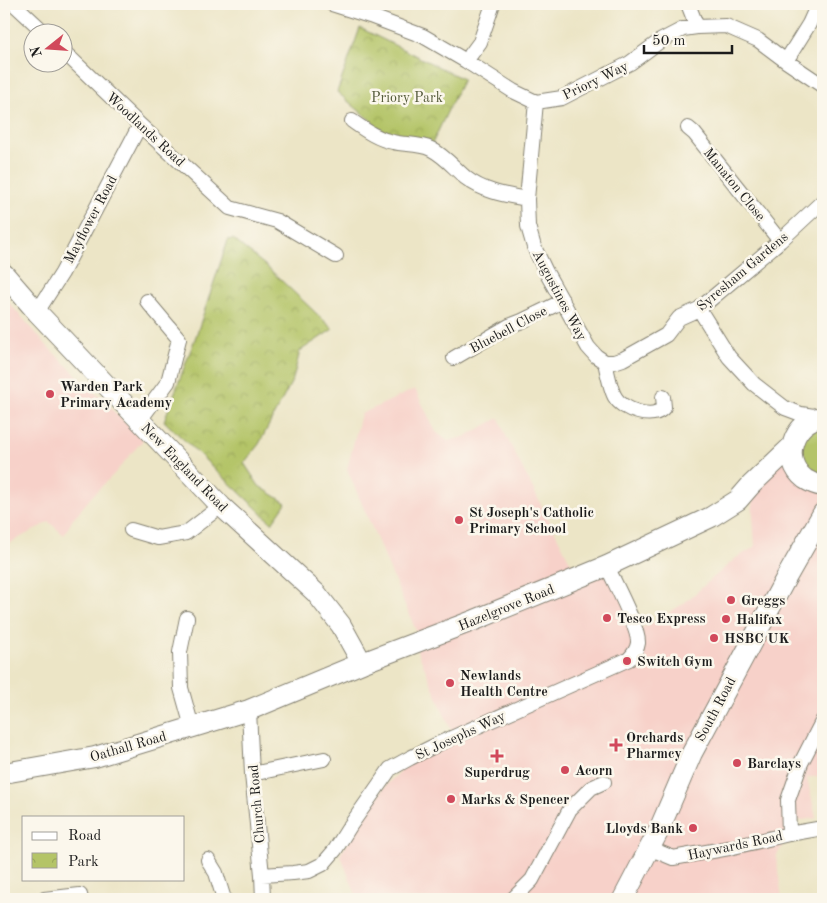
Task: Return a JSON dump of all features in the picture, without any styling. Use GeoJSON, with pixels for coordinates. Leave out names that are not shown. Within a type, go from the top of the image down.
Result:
{"type":"FeatureCollection","features":[{"type":"Feature","properties":{"kind":"main road","name":"New England Road"},"geometry":{"type":"LineString","coordinates":[[4,274],[37,312],[221,506],[316,593],[341,625],[362,663]]}},
{"type":"Feature","properties":{"kind":"main road","name":"Hazelgrove Road"},"geometry":{"type":"LineString","coordinates":[[249,710],[607,566],[711,517],[738,500],[794,440],[802,427],[810,421],[822,417]]}},
{"type":"Feature","properties":{"kind":"main road","name":"South Road"},"geometry":{"type":"LineString","coordinates":[[623,899],[658,832],[692,753],[820,518],[812,481],[794,465],[792,455],[794,440]]}},
{"type":"Feature","properties":{"kind":"main road","name":"Hazelgrove Road"},"geometry":{"type":"LineString","coordinates":[[752,485],[779,474],[812,481]]}},
{"type":"Feature","properties":{"kind":"main road","name":"Oathall Road"},"geometry":{"type":"LineString","coordinates":[[4,773],[95,757],[249,710]]}},
{"type":"Feature","properties":{"kind":"street"},"geometry":{"type":"LineString","coordinates":[[14,4],[33,22]]}},
{"type":"Feature","properties":{"kind":"street"},"geometry":{"type":"LineString","coordinates":[[332,4],[423,36],[513,91],[536,102]]}},
{"type":"Feature","properties":{"kind":"street"},"geometry":{"type":"LineString","coordinates":[[466,61],[480,42],[493,4]]}},
{"type":"Feature","properties":{"kind":"street"},"geometry":{"type":"LineString","coordinates":[[688,4],[697,27]]}},
{"type":"Feature","properties":{"kind":"street"},"geometry":{"type":"LineString","coordinates":[[786,61],[809,24],[818,4]]}},
{"type":"Feature","properties":{"kind":"street","name":"Priory Way"},"geometry":{"type":"LineString","coordinates":[[536,102],[562,98],[630,63],[660,41],[683,29],[697,27],[726,26],[758,40],[823,86]]}},
{"type":"Feature","properties":{"kind":"street","name":"Woodlands Road"},"geometry":{"type":"LineString","coordinates":[[72,60],[230,208],[277,221],[336,256]]}},
{"type":"Feature","properties":{"kind":"street","name":"Augustines Way"},"geometry":{"type":"LineString","coordinates":[[536,102],[527,200],[528,226],[534,247],[546,272],[588,347],[605,362]]}},
{"type":"Feature","properties":{"kind":"street"},"geometry":{"type":"LineString","coordinates":[[352,121],[376,137],[393,142],[430,148],[446,158],[467,178],[480,187],[527,200]]}},
{"type":"Feature","properties":{"kind":"street","name":"Mayflower Road"},"geometry":{"type":"LineString","coordinates":[[37,312],[62,273],[140,125]]}},
{"type":"Feature","properties":{"kind":"street","name":"Manaton Close"},"geometry":{"type":"LineString","coordinates":[[688,128],[780,241]]}},
{"type":"Feature","properties":{"kind":"street","name":"Syresham Gardens"},"geometry":{"type":"LineString","coordinates":[[605,362],[623,359],[666,336],[680,318],[699,309],[780,241],[823,201]]}},
{"type":"Feature","properties":{"kind":"street"},"geometry":{"type":"LineString","coordinates":[[140,420],[168,382],[179,340],[147,300]]}},
{"type":"Feature","properties":{"kind":"street","name":"Bluebell Close"},"geometry":{"type":"LineString","coordinates":[[454,358],[509,326],[563,301]]}},
{"type":"Feature","properties":{"kind":"street"},"geometry":{"type":"LineString","coordinates":[[699,309],[729,356],[754,384],[785,408],[801,414],[822,417]]}},
{"type":"Feature","properties":{"kind":"street"},"geometry":{"type":"LineString","coordinates":[[605,362],[615,397],[627,408],[636,412],[656,413],[664,408],[663,397]]}},
{"type":"Feature","properties":{"kind":"street"},"geometry":{"type":"LineString","coordinates":[[785,408],[794,440]]}},
{"type":"Feature","properties":{"kind":"street"},"geometry":{"type":"LineString","coordinates":[[131,530],[158,538],[186,533],[221,506]]}},
{"type":"Feature","properties":{"kind":"street","name":"St Josephs Way"},"geometry":{"type":"LineString","coordinates":[[262,875],[309,871],[323,864],[335,850],[390,769],[438,744],[629,659],[634,654],[638,643],[636,631],[607,566]]}},
{"type":"Feature","properties":{"kind":"street"},"geometry":{"type":"LineString","coordinates":[[187,618],[180,652],[181,688],[192,727]]}},
{"type":"Feature","properties":{"kind":"street","name":"Church Road"},"geometry":{"type":"LineString","coordinates":[[249,710],[252,774],[263,899]]}},
{"type":"Feature","properties":{"kind":"street"},"geometry":{"type":"LineString","coordinates":[[789,834],[788,800],[801,763],[823,720]]}},
{"type":"Feature","properties":{"kind":"street"},"geometry":{"type":"LineString","coordinates":[[252,774],[324,759]]}},
{"type":"Feature","properties":{"kind":"street"},"geometry":{"type":"LineString","coordinates":[[514,899],[532,880],[570,809],[591,788],[604,782]]}},
{"type":"Feature","properties":{"kind":"street","name":"Haywards Road"},"geometry":{"type":"LineString","coordinates":[[649,848],[673,858],[823,828]]}},
{"type":"Feature","properties":{"kind":"street"},"geometry":{"type":"LineString","coordinates":[[208,860],[216,873],[224,899]]}},
{"type":"Feature","properties":{"kind":"street"},"geometry":{"type":"LineString","coordinates":[[44,899],[80,895],[81,899]]}},
{"type":"Feature","properties":{"kind":"shaded area","name":"Warden Park Primary Academy"},"geometry":{"type":"Polygon","coordinates":[[[4,297],[49,348],[143,440],[73,519],[64,535],[49,522],[4,546],[4,297]]]}},
{"type":"Feature","properties":{"kind":"shaded area","name":"St Joseph's Catholic Primary School"},"geometry":{"type":"Polygon","coordinates":[[[415,389],[436,432],[448,441],[464,437],[499,418],[506,436],[575,571],[417,633],[347,469],[361,414],[415,389]]]}},
{"type":"Feature","properties":{"kind":"shaded area"},"geometry":{"type":"Polygon","coordinates":[[[823,417],[823,775],[807,778],[816,818],[788,822],[789,834],[776,857],[782,899],[358,899],[340,855],[385,786],[400,772],[396,766],[454,737],[414,643],[607,566],[636,631],[663,618],[683,604],[736,558],[755,547],[751,485],[823,417]]]}},
{"type":"Feature","properties":{"kind":"green space","name":"Priory Park"},"geometry":{"type":"Polygon","coordinates":[[[360,28],[463,79],[430,148],[388,141],[382,130],[337,92],[360,28]]]}},
{"type":"Feature","properties":{"kind":"green space"},"geometry":{"type":"Polygon","coordinates":[[[233,239],[266,266],[333,329],[300,351],[293,379],[259,444],[244,463],[259,486],[286,503],[272,523],[164,421],[196,336],[228,240],[233,239]]]}},
{"type":"Feature","properties":{"kind":"green space"},"geometry":{"type":"Polygon","coordinates":[[[823,425],[823,475],[818,474],[806,465],[801,451],[805,436],[823,425]]]}},
{"type":"Feature","properties":{"kind":"place","name":"Warden Park Primary Academy"},"geometry":{"type":"Point","coordinates":[50,394]}},
{"type":"Feature","properties":{"kind":"place","name":"St Joseph's Catholic Primary School"},"geometry":{"type":"Point","coordinates":[459,520]}},
{"type":"Feature","properties":{"kind":"place","name":"Greggs"},"geometry":{"type":"Point","coordinates":[731,600]}},
{"type":"Feature","properties":{"kind":"place","name":"Tesco Express"},"geometry":{"type":"Point","coordinates":[607,618]}},
{"type":"Feature","properties":{"kind":"place","name":"Halifax"},"geometry":{"type":"Point","coordinates":[726,619]}},
{"type":"Feature","properties":{"kind":"place","name":"HSBC UK"},"geometry":{"type":"Point","coordinates":[714,638]}},
{"type":"Feature","properties":{"kind":"place","name":"Switch Gym"},"geometry":{"type":"Point","coordinates":[627,661]}},
{"type":"Feature","properties":{"kind":"place","name":"Newlands Health Centre"},"geometry":{"type":"Point","coordinates":[450,683]}},
{"type":"Feature","properties":{"kind":"place","name":"Orchards Pharmcy"},"geometry":{"type":"Point","coordinates":[616,745]}},
{"type":"Feature","properties":{"kind":"place","name":"Superdrug"},"geometry":{"type":"Point","coordinates":[497,756]}},
{"type":"Feature","properties":{"kind":"place","name":"Barclays"},"geometry":{"type":"Point","coordinates":[737,763]}},
{"type":"Feature","properties":{"kind":"place","name":"Acorn"},"geometry":{"type":"Point","coordinates":[565,770]}},
{"type":"Feature","properties":{"kind":"place","name":"Marks & Spencer"},"geometry":{"type":"Point","coordinates":[451,799]}},
{"type":"Feature","properties":{"kind":"place","name":"Lloyds Bank"},"geometry":{"type":"Point","coordinates":[693,828]}}]}
